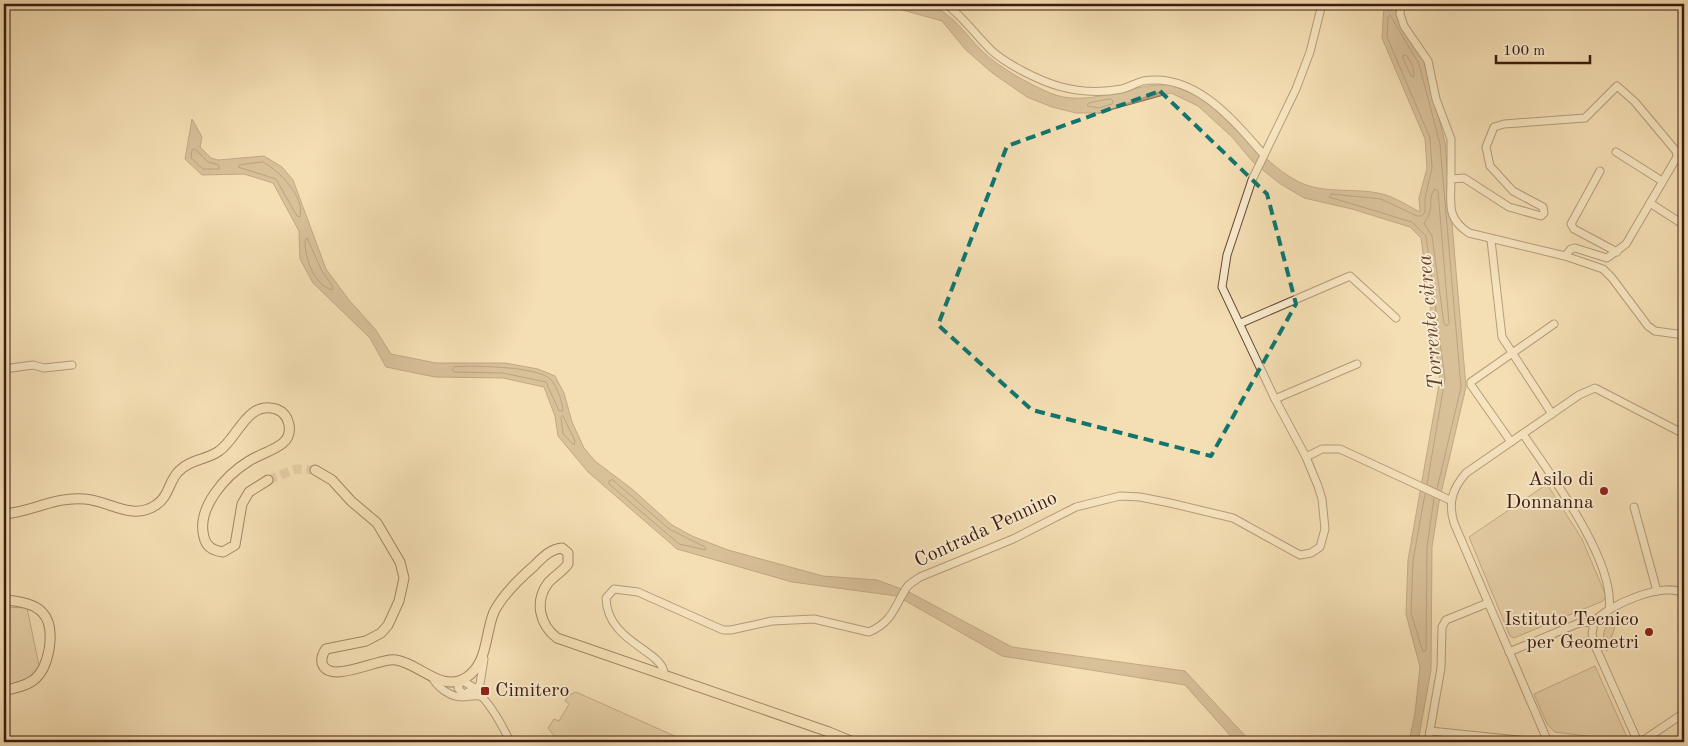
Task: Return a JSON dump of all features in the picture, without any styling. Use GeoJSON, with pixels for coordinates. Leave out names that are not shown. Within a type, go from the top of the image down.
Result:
{"type":"FeatureCollection","features":[{"type":"Feature","properties":{"kind":"main road"},"geometry":{"type":"LineString","coordinates":[[4,514],[53,500],[71,498],[101,501],[127,512],[143,511],[160,502],[180,470],[220,450],[250,415],[267,408],[276,409],[286,416],[289,425],[288,435],[282,443],[239,468],[211,500],[204,512],[202,528],[205,541],[210,548],[223,552],[235,545],[242,504],[249,492],[268,480]]}},
{"type":"Feature","properties":{"kind":"main road"},"geometry":{"type":"LineString","coordinates":[[315,470],[332,480],[377,523],[400,562],[404,578],[402,594],[384,629],[372,639],[326,649],[322,656],[324,666],[332,672],[339,673],[374,662],[393,660],[409,664],[432,677],[445,681],[461,680],[476,668],[484,650],[495,611],[505,595],[547,554],[562,548],[568,553],[568,564],[548,583],[542,594],[540,606],[544,624],[557,638],[853,742]]}},
{"type":"Feature","properties":{"kind":"main road"},"geometry":{"type":"LineString","coordinates":[[4,600],[28,603],[39,609],[46,618],[50,633],[48,653],[41,672],[30,683],[4,691]]}},
{"type":"Feature","properties":{"kind":"street"},"geometry":{"type":"LineString","coordinates":[[946,4],[960,15],[993,52],[1028,73],[1059,86],[1094,92],[1124,88],[1143,81],[1175,81],[1187,86],[1236,123],[1264,155]]}},
{"type":"Feature","properties":{"kind":"street","name":"Contrada Pennino"},"geometry":{"type":"LineString","coordinates":[[664,673],[660,661],[632,643],[609,615],[606,598],[614,589],[638,592],[715,628],[731,630],[772,621],[814,619],[869,632],[885,621],[896,610],[907,588],[920,577],[1013,539],[1076,507],[1120,496],[1155,500],[1233,518],[1300,555],[1311,553],[1320,547],[1325,529],[1322,499],[1306,457],[1275,399],[1241,323],[1222,287],[1222,274],[1258,167],[1296,90],[1310,52],[1322,4]]}},
{"type":"Feature","properties":{"kind":"street"},"geometry":{"type":"LineString","coordinates":[[1401,4],[1400,14],[1404,26],[1428,61],[1436,99],[1450,139],[1452,215],[1456,225],[1469,233],[1491,240],[1565,256],[1603,270],[1612,278],[1648,326],[1655,331],[1684,336]]}},
{"type":"Feature","properties":{"kind":"street"},"geometry":{"type":"LineString","coordinates":[[1451,179],[1464,178],[1509,207],[1541,216],[1544,213],[1543,207],[1513,191],[1490,166],[1486,147],[1494,127],[1504,124],[1585,118],[1618,86],[1635,102],[1678,154],[1626,244],[1607,258],[1575,248],[1571,249],[1565,256]]}},
{"type":"Feature","properties":{"kind":"street"},"geometry":{"type":"LineString","coordinates":[[1616,152],[1662,181]]}},
{"type":"Feature","properties":{"kind":"street"},"geometry":{"type":"LineString","coordinates":[[1600,171],[1571,224],[1574,229],[1617,252]]}},
{"type":"Feature","properties":{"kind":"street"},"geometry":{"type":"LineString","coordinates":[[1650,202],[1684,225]]}},
{"type":"Feature","properties":{"kind":"street"},"geometry":{"type":"LineString","coordinates":[[1491,240],[1502,337],[1552,414]]}},
{"type":"Feature","properties":{"kind":"street"},"geometry":{"type":"LineString","coordinates":[[1241,323],[1350,276],[1396,318]]}},
{"type":"Feature","properties":{"kind":"street"},"geometry":{"type":"LineString","coordinates":[[1511,442],[1471,385],[1474,378],[1554,324]]}},
{"type":"Feature","properties":{"kind":"street"},"geometry":{"type":"LineString","coordinates":[[1275,399],[1357,364]]}},
{"type":"Feature","properties":{"kind":"street"},"geometry":{"type":"LineString","coordinates":[[4,370],[33,365],[44,368],[72,365]]}},
{"type":"Feature","properties":{"kind":"street"},"geometry":{"type":"LineString","coordinates":[[1548,742],[1454,523],[1450,500],[1459,481],[1466,473],[1588,390],[1595,388],[1684,434]]}},
{"type":"Feature","properties":{"kind":"street"},"geometry":{"type":"LineString","coordinates":[[1523,434],[1588,534],[1611,597],[1608,610]]}},
{"type":"Feature","properties":{"kind":"street"},"geometry":{"type":"LineString","coordinates":[[1306,457],[1322,449],[1340,449],[1450,500]]}},
{"type":"Feature","properties":{"kind":"street"},"geometry":{"type":"LineString","coordinates":[[1634,507],[1658,591]]}},
{"type":"Feature","properties":{"kind":"street"},"geometry":{"type":"LineString","coordinates":[[1684,594],[1672,588],[1658,591],[1608,610],[1599,615],[1594,622],[1592,634],[1596,648],[1640,742],[1647,740],[1684,713]]}},
{"type":"Feature","properties":{"kind":"street"},"geometry":{"type":"LineString","coordinates":[[1428,742],[1440,668],[1442,627],[1446,620],[1488,603]]}},
{"type":"Feature","properties":{"kind":"street"},"geometry":{"type":"LineString","coordinates":[[1509,652],[1579,623],[1594,622]]}},
{"type":"Feature","properties":{"kind":"street"},"geometry":{"type":"LineString","coordinates":[[463,695],[476,687],[484,650]]}},
{"type":"Feature","properties":{"kind":"street"},"geometry":{"type":"LineString","coordinates":[[432,677],[439,686],[463,695],[483,697]]}},
{"type":"Feature","properties":{"kind":"street"},"geometry":{"type":"LineString","coordinates":[[463,695],[458,690],[461,680],[476,687],[499,720],[510,742]]}},
{"type":"Feature","properties":{"kind":"street"},"geometry":{"type":"LineString","coordinates":[[1430,730],[1539,742]]}},
{"type":"Feature","properties":{"kind":"street"},"geometry":{"type":"LineString","coordinates":[[1634,732],[1647,740]]}},
{"type":"Feature","properties":{"kind":"street"},"geometry":{"type":"LineString","coordinates":[[1634,732],[1634,742]]}},
{"type":"Feature","properties":{"kind":"highlighted area"},"geometry":{"type":"Polygon","coordinates":[[[1160,91],[1267,194],[1296,304],[1211,456],[1032,410],[938,325],[1007,146],[1160,91]]]}},
{"type":"Feature","properties":{"kind":"shaded area"},"geometry":{"type":"Polygon","coordinates":[[[1547,484],[1582,539],[1606,596],[1603,601],[1514,638],[1510,636],[1469,537],[1547,484]]]}},
{"type":"Feature","properties":{"kind":"shaded area"},"geometry":{"type":"Polygon","coordinates":[[[4,607],[27,608],[39,665],[28,677],[20,682],[4,687],[4,607]]]}},
{"type":"Feature","properties":{"kind":"shaded area"},"geometry":{"type":"Polygon","coordinates":[[[1619,614],[1607,651],[1604,640],[1605,630],[1610,621],[1619,614]]]}},
{"type":"Feature","properties":{"kind":"shaded area"},"geometry":{"type":"Polygon","coordinates":[[[1595,666],[1626,735],[1624,741],[1555,732],[1547,724],[1534,694],[1595,666]]]}},
{"type":"Feature","properties":{"kind":"shaded area"},"geometry":{"type":"Polygon","coordinates":[[[576,692],[688,742],[559,742],[548,728],[554,719],[559,721],[569,704],[565,701],[569,695],[576,692]]]}},
{"type":"Feature","properties":{"kind":"water"},"geometry":{"type":"Polygon","coordinates":[[[920,3],[945,13],[982,51],[1014,75],[1050,93],[1064,97],[1091,97],[1147,86],[1180,86],[1211,106],[1267,159],[1297,181],[1317,188],[1387,195],[1420,212],[1419,198],[1427,168],[1425,139],[1382,38],[1384,4],[1395,4],[1395,10],[1424,62],[1445,142],[1466,387],[1439,502],[1432,547],[1431,670],[1418,742],[1409,742],[1415,713],[1420,667],[1406,614],[1408,560],[1440,379],[1421,238],[1410,227],[1352,209],[1304,198],[1279,183],[1253,162],[1232,137],[1198,106],[1171,93],[1099,113],[1076,113],[1052,107],[1027,97],[991,72],[965,49],[942,21],[899,9],[891,4],[920,3]]]}},
{"type":"Feature","properties":{"kind":"water"},"geometry":{"type":"Polygon","coordinates":[[[192,119],[202,137],[200,147],[211,158],[218,160],[264,156],[282,167],[293,180],[326,269],[349,300],[375,329],[391,354],[436,363],[505,363],[538,369],[555,376],[564,393],[572,422],[584,448],[595,461],[632,489],[672,525],[692,536],[728,550],[823,576],[877,580],[907,591],[1012,647],[1185,671],[1251,742],[1236,742],[1185,685],[1002,656],[897,596],[792,582],[677,549],[588,472],[558,436],[555,416],[544,387],[503,378],[435,377],[386,367],[370,338],[313,283],[300,259],[299,231],[273,183],[244,174],[202,175],[185,159],[192,119]]]}},
{"type":"Feature","properties":{"kind":"tunnel"},"geometry":{"type":"LineString","coordinates":[[268,480],[296,469],[315,470]]}},
{"type":"Feature","properties":{"kind":"place","name":"Asilo di Donnanna"},"geometry":{"type":"Point","coordinates":[1604,491]}},
{"type":"Feature","properties":{"kind":"place","name":"Istituto Tecnico per Geometri"},"geometry":{"type":"Point","coordinates":[1649,632]}},
{"type":"Feature","properties":{"kind":"place","name":"Cimitero"},"geometry":{"type":"Point","coordinates":[485,691]}},
{"type":"Feature","properties":{"kind":"water label","name":"Torrente citrea"},"geometry":{"type":"Point","coordinates":[1431,322]}}]}
